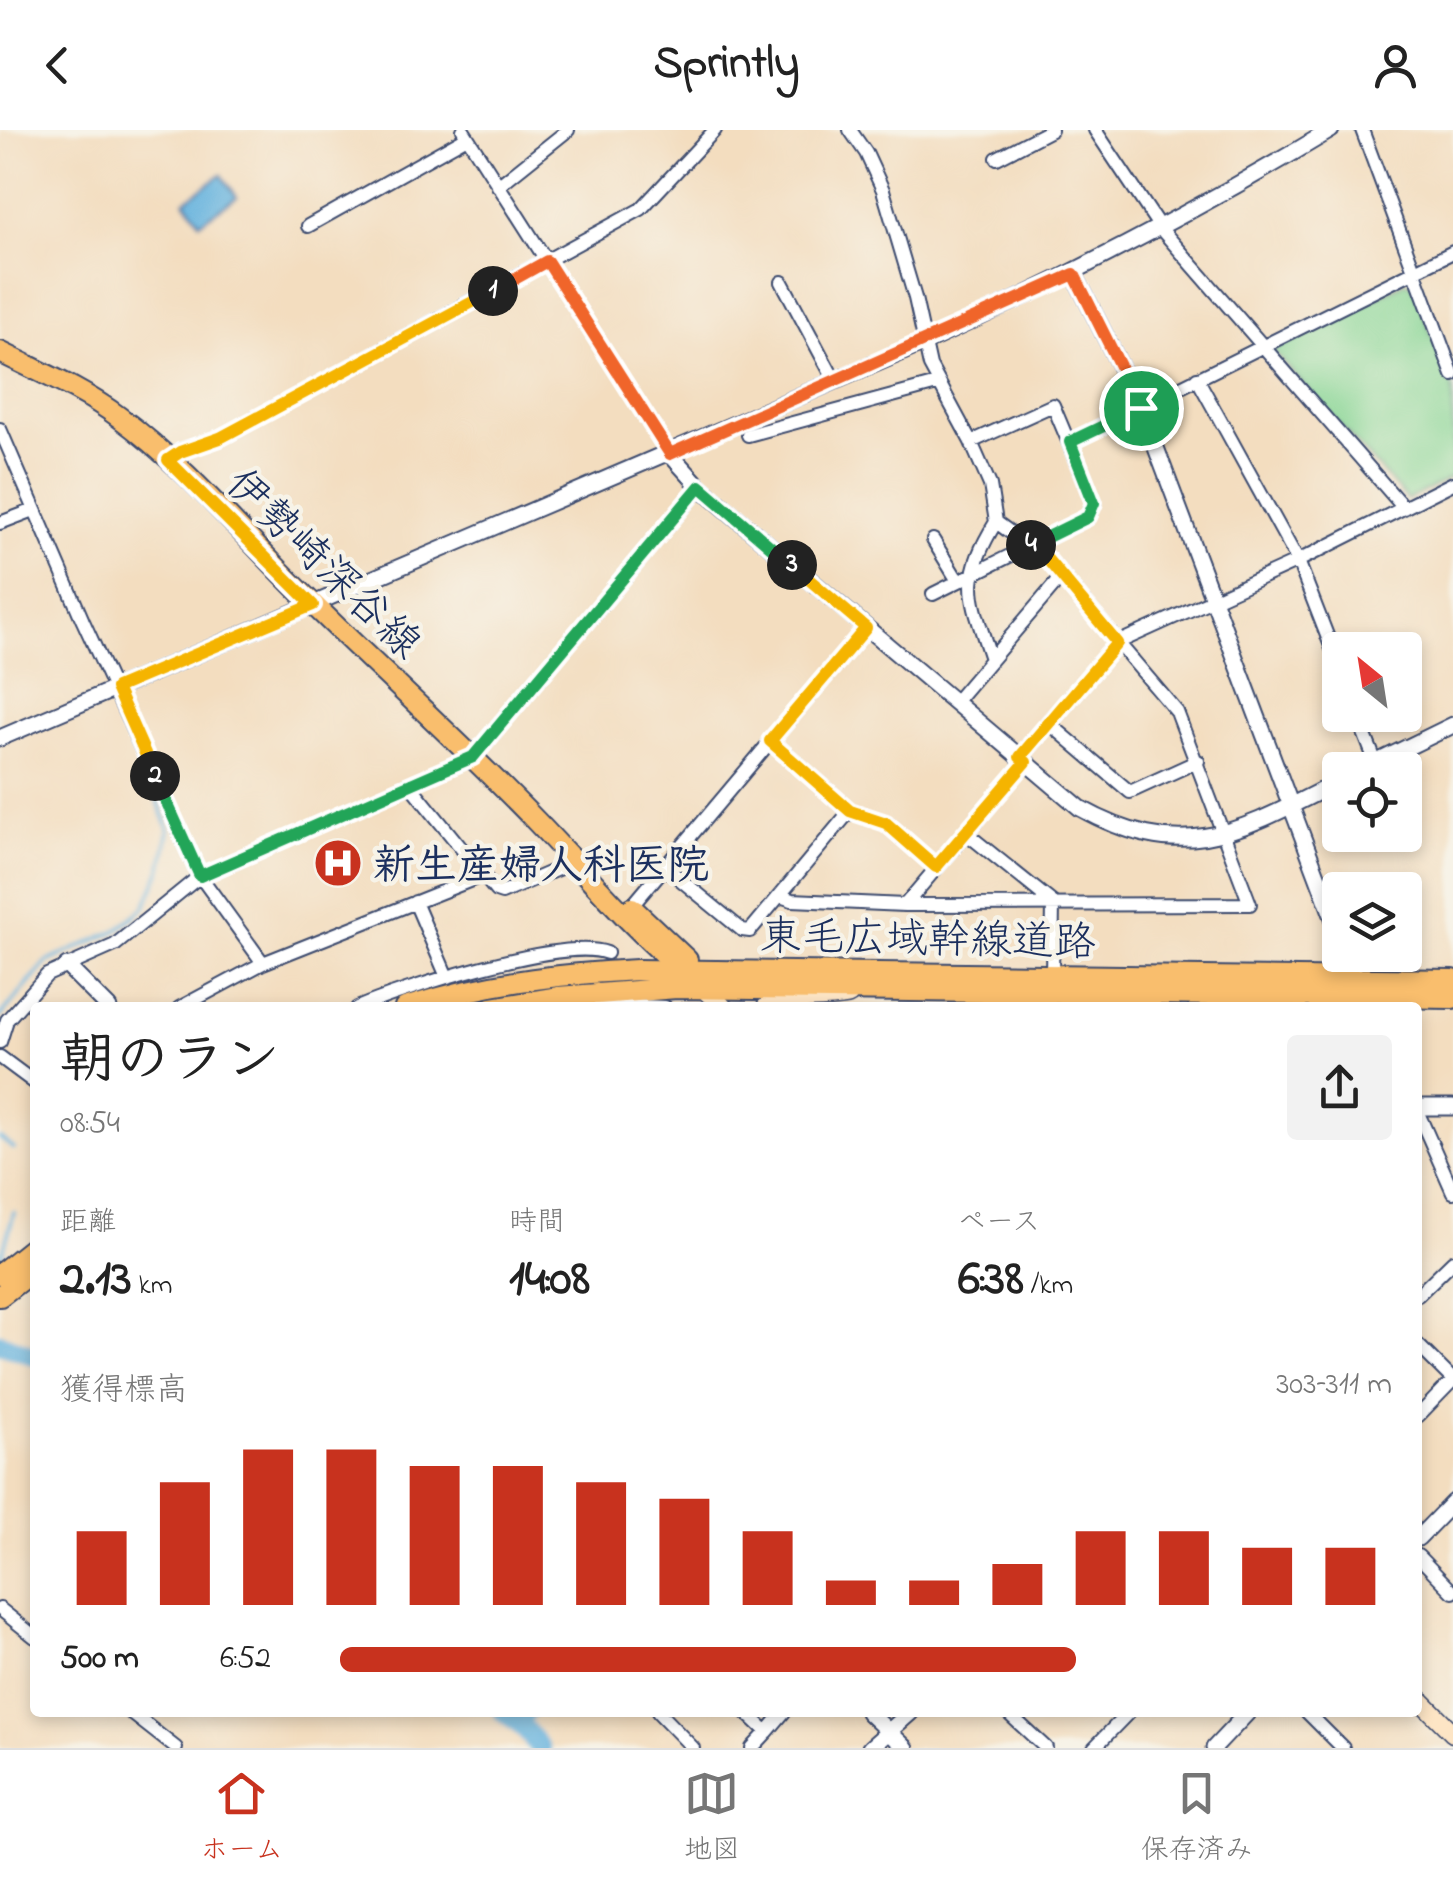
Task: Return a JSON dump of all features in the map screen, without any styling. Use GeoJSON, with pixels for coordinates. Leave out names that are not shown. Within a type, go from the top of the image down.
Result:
{"type":"FeatureCollection","features":[{"type":"Feature","properties":{"kind":"main road","name":"伊勢崎深谷線"},"geometry":{"type":"LineString","coordinates":[[0,352],[121,418],[168,460],[473,757],[572,859],[598,892],[706,986]]}},
{"type":"Feature","properties":{"kind":"main road","name":"伊勢崎深谷線"},"geometry":{"type":"LineString","coordinates":[[572,859],[631,907],[706,986]]}},
{"type":"Feature","properties":{"kind":"main road","name":"東毛広域幹線道路"},"geometry":{"type":"LineString","coordinates":[[424,1002],[515,980],[597,972],[706,986],[1144,1002],[1364,995],[1453,980]]}},
{"type":"Feature","properties":{"kind":"main road","name":"東毛広域幹線道路"},"geometry":{"type":"LineString","coordinates":[[528,1002],[558,997],[618,999],[706,986],[1052,976],[1453,998]]}},
{"type":"Feature","properties":{"kind":"main road"},"geometry":{"type":"LineString","coordinates":[[706,986],[729,1002]]}},
{"type":"Feature","properties":{"kind":"main road"},"geometry":{"type":"LineString","coordinates":[[773,1002],[828,1000],[864,992]]}},
{"type":"Feature","properties":{"kind":"main road"},"geometry":{"type":"LineString","coordinates":[[0,1274],[30,1250]]}},
{"type":"Feature","properties":{"kind":"main road"},"geometry":{"type":"LineString","coordinates":[[0,1296],[30,1273]]}},
{"type":"Feature","properties":{"kind":"main road"},"geometry":{"type":"LineString","coordinates":[[1422,1702],[1453,1733]]}},
{"type":"Feature","properties":{"kind":"street"},"geometry":{"type":"LineString","coordinates":[[498,186],[568,130]]}},
{"type":"Feature","properties":{"kind":"street"},"geometry":{"type":"LineString","coordinates":[[168,460],[220,438],[641,209],[715,130]]}},
{"type":"Feature","properties":{"kind":"street"},"geometry":{"type":"LineString","coordinates":[[850,130],[866,152],[883,190],[937,384],[972,442],[990,486],[996,522],[964,578]]}},
{"type":"Feature","properties":{"kind":"street"},"geometry":{"type":"LineString","coordinates":[[997,158],[1051,130]]}},
{"type":"Feature","properties":{"kind":"street"},"geometry":{"type":"LineString","coordinates":[[1095,130],[1161,229],[1404,508]]}},
{"type":"Feature","properties":{"kind":"street"},"geometry":{"type":"LineString","coordinates":[[0,738],[924,344],[1161,229],[1331,130]]}},
{"type":"Feature","properties":{"kind":"street"},"geometry":{"type":"LineString","coordinates":[[1362,130],[1453,375]]}},
{"type":"Feature","properties":{"kind":"street"},"geometry":{"type":"LineString","coordinates":[[308,226],[465,133],[670,454],[700,486],[1080,808],[1125,830],[1168,840],[1200,840],[1226,834],[1322,789]]}},
{"type":"Feature","properties":{"kind":"street"},"geometry":{"type":"LineString","coordinates":[[1070,442],[1453,252]]}},
{"type":"Feature","properties":{"kind":"street"},"geometry":{"type":"LineString","coordinates":[[1074,274],[1141,408],[1322,890]]}},
{"type":"Feature","properties":{"kind":"street"},"geometry":{"type":"LineString","coordinates":[[782,282],[835,381]]}},
{"type":"Feature","properties":{"kind":"street"},"geometry":{"type":"LineString","coordinates":[[1197,378],[1298,561],[1326,632]]}},
{"type":"Feature","properties":{"kind":"street"},"geometry":{"type":"LineString","coordinates":[[748,435],[937,384]]}},
{"type":"Feature","properties":{"kind":"street"},"geometry":{"type":"LineString","coordinates":[[933,594],[1088,517],[1094,503],[1053,404],[972,442]]}},
{"type":"Feature","properties":{"kind":"street"},"geometry":{"type":"LineString","coordinates":[[0,430],[200,876],[263,963]]}},
{"type":"Feature","properties":{"kind":"street"},"geometry":{"type":"LineString","coordinates":[[904,905],[1117,643],[1216,600],[1453,484]]}},
{"type":"Feature","properties":{"kind":"street"},"geometry":{"type":"LineString","coordinates":[[0,1042],[7,1020],[47,975],[116,944],[200,876],[473,757],[700,486]]}},
{"type":"Feature","properties":{"kind":"street"},"geometry":{"type":"LineString","coordinates":[[0,522],[34,510]]}},
{"type":"Feature","properties":{"kind":"street"},"geometry":{"type":"LineString","coordinates":[[780,896],[792,900],[904,905],[1250,904],[1177,712],[1062,576],[996,522]]}},
{"type":"Feature","properties":{"kind":"street"},"geometry":{"type":"LineString","coordinates":[[933,540],[964,578],[991,660]]}},
{"type":"Feature","properties":{"kind":"street"},"geometry":{"type":"LineString","coordinates":[[955,702],[1062,576]]}},
{"type":"Feature","properties":{"kind":"street"},"geometry":{"type":"LineString","coordinates":[[631,907],[866,628]]}},
{"type":"Feature","properties":{"kind":"street"},"geometry":{"type":"LineString","coordinates":[[1050,723],[1130,792],[1198,762]]}},
{"type":"Feature","properties":{"kind":"street"},"geometry":{"type":"LineString","coordinates":[[1397,752],[1453,725]]}},
{"type":"Feature","properties":{"kind":"street"},"geometry":{"type":"LineString","coordinates":[[770,741],[850,811],[886,823],[936,867]]}},
{"type":"Feature","properties":{"kind":"street"},"geometry":{"type":"LineString","coordinates":[[410,785],[502,894],[567,865],[572,859]]}},
{"type":"Feature","properties":{"kind":"street"},"geometry":{"type":"LineString","coordinates":[[664,866],[742,930],[750,931],[850,811]]}},
{"type":"Feature","properties":{"kind":"street"},"geometry":{"type":"LineString","coordinates":[[966,833],[1053,903]]}},
{"type":"Feature","properties":{"kind":"street"},"geometry":{"type":"LineString","coordinates":[[191,1002],[263,963],[484,875]]}},
{"type":"Feature","properties":{"kind":"street"},"geometry":{"type":"LineString","coordinates":[[415,902],[447,978]]}},
{"type":"Feature","properties":{"kind":"street"},"geometry":{"type":"LineString","coordinates":[[1052,976],[1053,903]]}},
{"type":"Feature","properties":{"kind":"street"},"geometry":{"type":"LineString","coordinates":[[375,1002],[447,978],[550,954],[592,950],[607,953]]}},
{"type":"Feature","properties":{"kind":"street"},"geometry":{"type":"LineString","coordinates":[[67,966],[103,1002]]}},
{"type":"Feature","properties":{"kind":"street"},"geometry":{"type":"LineString","coordinates":[[485,969],[515,980]]}},
{"type":"Feature","properties":{"kind":"street"},"geometry":{"type":"LineString","coordinates":[[604,1002],[636,1002]]}},
{"type":"Feature","properties":{"kind":"street"},"geometry":{"type":"LineString","coordinates":[[0,1057],[30,1079]]}},
{"type":"Feature","properties":{"kind":"street"},"geometry":{"type":"LineString","coordinates":[[1422,1110],[1453,1108]]}},
{"type":"Feature","properties":{"kind":"street"},"geometry":{"type":"LineString","coordinates":[[1422,1119],[1453,1192]]}},
{"type":"Feature","properties":{"kind":"street"},"geometry":{"type":"LineString","coordinates":[[1422,1290],[1453,1261]]}},
{"type":"Feature","properties":{"kind":"street"},"geometry":{"type":"LineString","coordinates":[[1422,1349],[1453,1380],[1422,1412]]}},
{"type":"Feature","properties":{"kind":"street"},"geometry":{"type":"LineString","coordinates":[[1422,1534],[1453,1502]]}},
{"type":"Feature","properties":{"kind":"street"},"geometry":{"type":"LineString","coordinates":[[1422,1560],[1453,1592]]}},
{"type":"Feature","properties":{"kind":"street"},"geometry":{"type":"LineString","coordinates":[[0,1609],[30,1633]]}},
{"type":"Feature","properties":{"kind":"street"},"geometry":{"type":"LineString","coordinates":[[136,1717],[176,1748]]}},
{"type":"Feature","properties":{"kind":"street"},"geometry":{"type":"LineString","coordinates":[[663,1717],[693,1748]]}},
{"type":"Feature","properties":{"kind":"street"},"geometry":{"type":"LineString","coordinates":[[751,1717],[767,1732]]}},
{"type":"Feature","properties":{"kind":"street"},"geometry":{"type":"LineString","coordinates":[[752,1748],[780,1717]]}},
{"type":"Feature","properties":{"kind":"street"},"geometry":{"type":"LineString","coordinates":[[873,1717],[906,1748]]}},
{"type":"Feature","properties":{"kind":"street"},"geometry":{"type":"LineString","coordinates":[[870,1748],[905,1717]]}},
{"type":"Feature","properties":{"kind":"street"},"geometry":{"type":"LineString","coordinates":[[1012,1717],[1046,1748]]}},
{"type":"Feature","properties":{"kind":"street"},"geometry":{"type":"LineString","coordinates":[[1094,1748],[1124,1717]]}},
{"type":"Feature","properties":{"kind":"street"},"geometry":{"type":"LineString","coordinates":[[1222,1745],[1244,1717]]}},
{"type":"Feature","properties":{"kind":"street"},"geometry":{"type":"LineString","coordinates":[[1312,1717],[1343,1748]]}},
{"type":"Feature","properties":{"kind":"green space"},"geometry":{"type":"Polygon","coordinates":[[[1406,282],[1413,285],[1453,389],[1453,477],[1407,500],[1272,350],[1406,282]]]}},
{"type":"Feature","properties":{"kind":"water"},"geometry":{"type":"Polygon","coordinates":[[[222,175],[237,197],[200,222],[185,200],[222,175]]]}},
{"type":"Feature","properties":{"kind":"waterway"},"geometry":{"type":"LineString","coordinates":[[0,1017],[47,962],[117,930],[145,907],[162,867],[169,830],[156,795]]}},
{"type":"Feature","properties":{"kind":"waterway"},"geometry":{"type":"LineString","coordinates":[[0,1138],[14,1149]]}},
{"type":"Feature","properties":{"kind":"waterway"},"geometry":{"type":"LineString","coordinates":[[0,1261],[14,1213]]}},
{"type":"Feature","properties":{"kind":"waterway"},"geometry":{"type":"LineString","coordinates":[[0,1343],[30,1354]]}},
{"type":"Feature","properties":{"kind":"waterway"},"geometry":{"type":"LineString","coordinates":[[510,1717],[540,1748]]}},
{"type":"Feature","properties":{"kind":"waterway"},"geometry":{"type":"LineString","coordinates":[[519,1725],[526,1717]]}},
{"type":"Feature","properties":{"kind":"place","name":"新生産婦人科医院"},"geometry":{"type":"Point","coordinates":[338,863]}},
{"type":"Feature","properties":{"kind":"route"},"geometry":{"type":"LineString","coordinates":[[547,261],[670,454],[1074,274],[1141,408],[1070,442],[1094,503],[1092,510],[1088,517],[1030,546],[1047,559],[1117,643],[1020,757],[1026,762],[936,867],[886,823],[850,811],[770,741],[866,628],[700,486],[473,757],[200,876],[116,688],[313,605],[168,460],[220,438],[547,261]]}}]}
